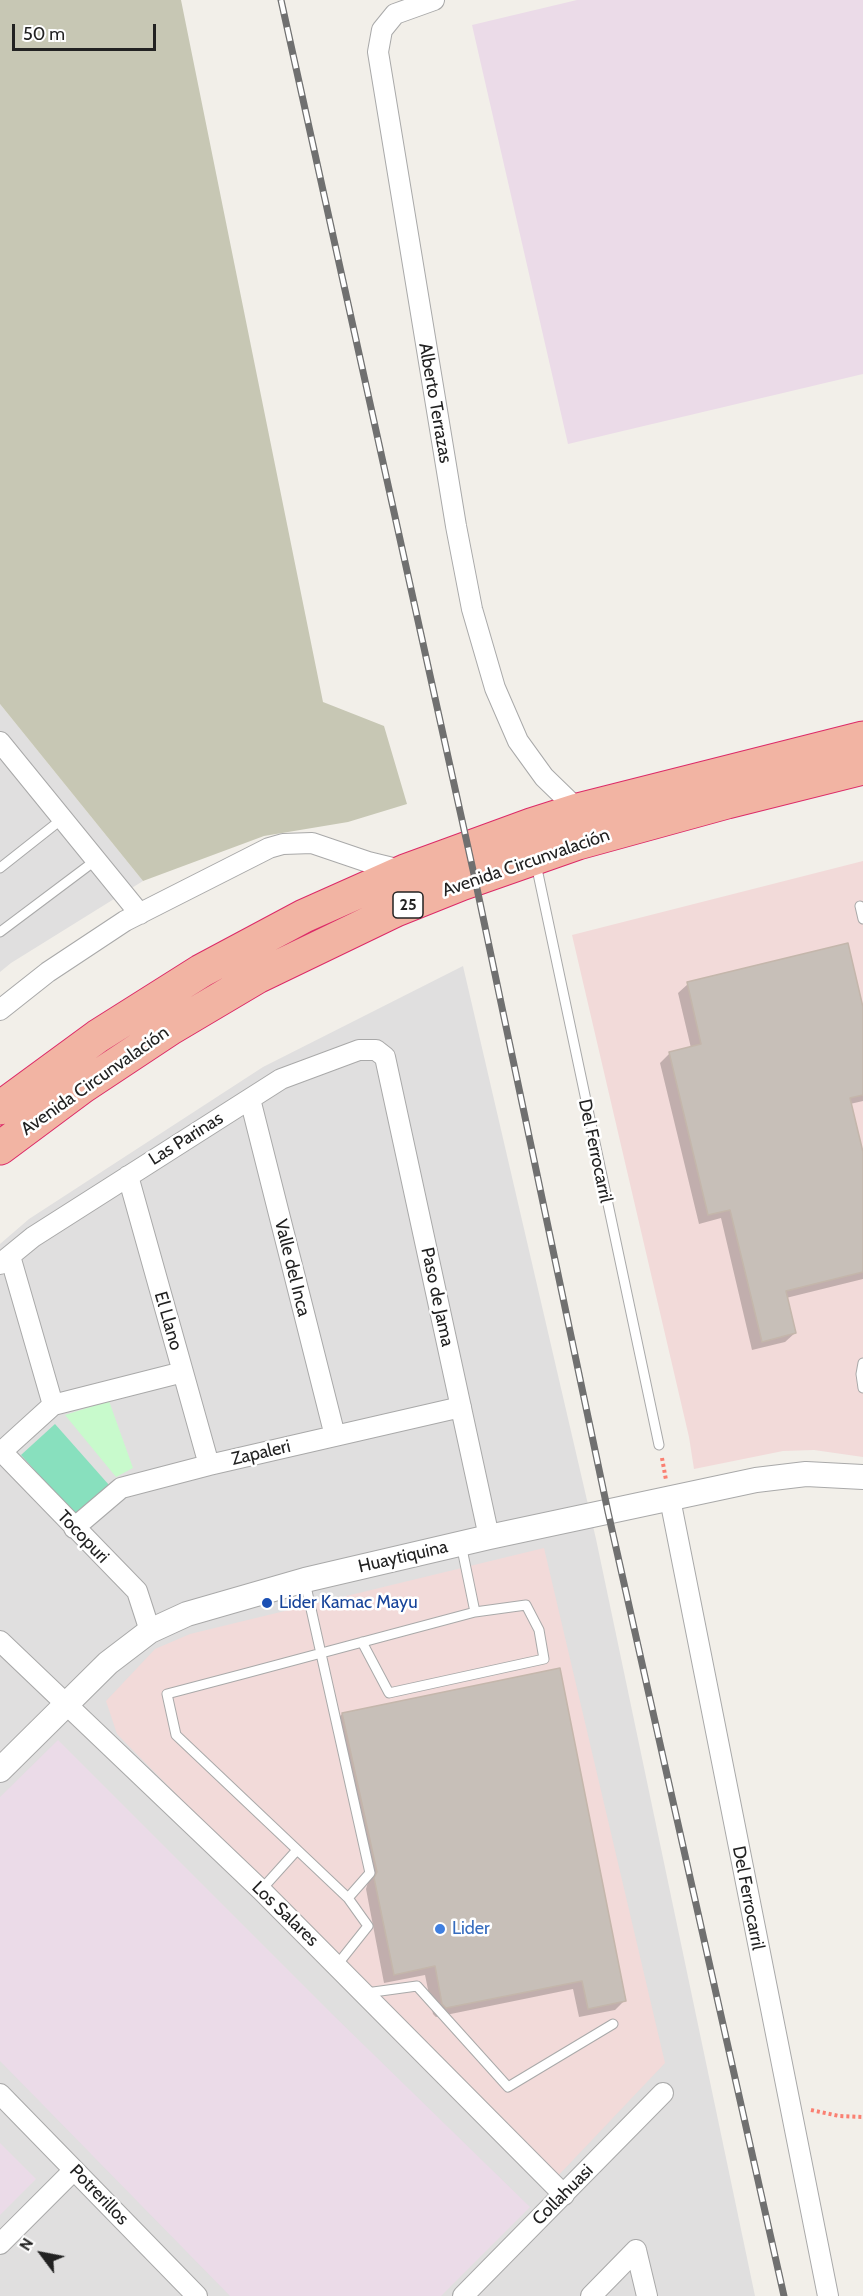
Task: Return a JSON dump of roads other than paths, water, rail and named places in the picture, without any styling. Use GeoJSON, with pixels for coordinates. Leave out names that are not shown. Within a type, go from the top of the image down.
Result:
{"type":"FeatureCollection","features":[{"type":"Feature","properties":{"kind":"highway","name":"Avenida Circunvalación"},"geometry":{"type":"LineString","coordinates":[[0,1108],[98,1036],[201,971],[304,916],[405,871],[578,810],[863,738]]}},
{"type":"Feature","properties":{"kind":"highway","name":"Avenida Circunvalación"},"geometry":{"type":"LineString","coordinates":[[0,1148],[126,1057],[171,1028],[304,953],[396,910],[534,857],[622,830],[863,768]]}},
{"type":"Feature","properties":{"kind":"street","name":"Alberto Terrazas"},"geometry":{"type":"LineString","coordinates":[[434,0],[395,14],[382,30],[378,52],[456,526],[472,609],[495,688],[518,741],[544,777],[578,810]]}},
{"type":"Feature","properties":{"kind":"street"},"geometry":{"type":"LineString","coordinates":[[0,742],[140,914]]}},
{"type":"Feature","properties":{"kind":"street"},"geometry":{"type":"LineString","coordinates":[[0,1010],[48,972],[125,921],[269,848],[298,843],[326,846],[368,862],[405,871]]}},
{"type":"Feature","properties":{"kind":"street","name":"Las Parinas"},"geometry":{"type":"LineString","coordinates":[[5,1260],[33,1237],[281,1079],[359,1050],[376,1050],[385,1057]]}},
{"type":"Feature","properties":{"kind":"street","name":"Paso de Jama"},"geometry":{"type":"LineString","coordinates":[[385,1057],[489,1537]]}},
{"type":"Feature","properties":{"kind":"street","name":"Valle del Inca"},"geometry":{"type":"LineString","coordinates":[[250,1099],[335,1436]]}},
{"type":"Feature","properties":{"kind":"street","name":"El Llano"},"geometry":{"type":"LineString","coordinates":[[128,1176],[209,1465]]}},
{"type":"Feature","properties":{"kind":"street"},"geometry":{"type":"LineString","coordinates":[[5,1260],[53,1405]]}},
{"type":"Feature","properties":{"kind":"street"},"geometry":{"type":"LineString","coordinates":[[1,1452],[53,1405],[183,1372]]}},
{"type":"Feature","properties":{"kind":"street","name":"Zapaleri"},"geometry":{"type":"LineString","coordinates":[[74,1528],[121,1488],[209,1465],[461,1407]]}},
{"type":"Feature","properties":{"kind":"street","name":"Tocopuri"},"geometry":{"type":"LineString","coordinates":[[1,1452],[137,1591],[150,1631]]}},
{"type":"Feature","properties":{"kind":"street","name":"Huaytiquina"},"geometry":{"type":"LineString","coordinates":[[0,1770],[108,1663],[150,1631],[197,1610],[305,1580],[489,1537],[781,1476],[830,1474],[863,1478]]}},
{"type":"Feature","properties":{"kind":"street","name":"Del Ferrocarril"},"geometry":{"type":"LineString","coordinates":[[670,1499],[828,2296]]}},
{"type":"Feature","properties":{"kind":"street","name":"Los Salares"},"geometry":{"type":"LineString","coordinates":[[0,1641],[261,1890],[564,2195]]}},
{"type":"Feature","properties":{"kind":"street","name":"Collahuasi"},"geometry":{"type":"LineString","coordinates":[[463,2296],[663,2093]]}},
{"type":"Feature","properties":{"kind":"street","name":"Potrerillos"},"geometry":{"type":"LineString","coordinates":[[0,2094],[197,2296]]}},
{"type":"Feature","properties":{"kind":"street"},"geometry":{"type":"LineString","coordinates":[[0,2244],[74,2170]]}},
{"type":"Feature","properties":{"kind":"street"},"geometry":{"type":"LineString","coordinates":[[591,2296],[636,2250],[647,2296]]}},
{"type":"Feature","properties":{"kind":"lane"},"geometry":{"type":"LineString","coordinates":[[0,868],[62,819]]}},
{"type":"Feature","properties":{"kind":"lane","name":"Del Ferrocarril"},"geometry":{"type":"LineString","coordinates":[[534,857],[659,1445]]}},
{"type":"Feature","properties":{"kind":"lane"},"geometry":{"type":"LineString","coordinates":[[0,932],[96,860]]}},
{"type":"Feature","properties":{"kind":"lane"},"geometry":{"type":"LineString","coordinates":[[860,906],[863,919]]}},
{"type":"Feature","properties":{"kind":"lane"},"geometry":{"type":"LineString","coordinates":[[863,1363],[861,1374],[863,1388]]}},
{"type":"Feature","properties":{"kind":"lane"},"geometry":{"type":"LineString","coordinates":[[461,1544],[475,1612]]}},
{"type":"Feature","properties":{"kind":"lane"},"geometry":{"type":"LineString","coordinates":[[305,1580],[370,1873],[348,1898]]}},
{"type":"Feature","properties":{"kind":"lane"},"geometry":{"type":"LineString","coordinates":[[337,1965],[368,1926],[348,1898],[176,1735],[167,1694],[362,1642],[475,1612],[526,1605],[539,1630],[544,1659],[389,1693],[362,1642]]}},
{"type":"Feature","properties":{"kind":"lane"},"geometry":{"type":"LineString","coordinates":[[261,1890],[297,1850]]}},
{"type":"Feature","properties":{"kind":"lane"},"geometry":{"type":"LineString","coordinates":[[365,1993],[417,1986],[508,2087],[613,2024]]}},
{"type":"Feature","properties":{"kind":"railway"},"geometry":{"type":"LineString","coordinates":[[281,0],[475,879],[608,1512],[784,2296]]}},
{"type":"Feature","properties":{"kind":"place","name":"Lider Kamac Mayu"},"geometry":{"type":"Point","coordinates":[267,1603]}},
{"type":"Feature","properties":{"kind":"place","name":"Lider"},"geometry":{"type":"Point","coordinates":[440,1929]}}]}
